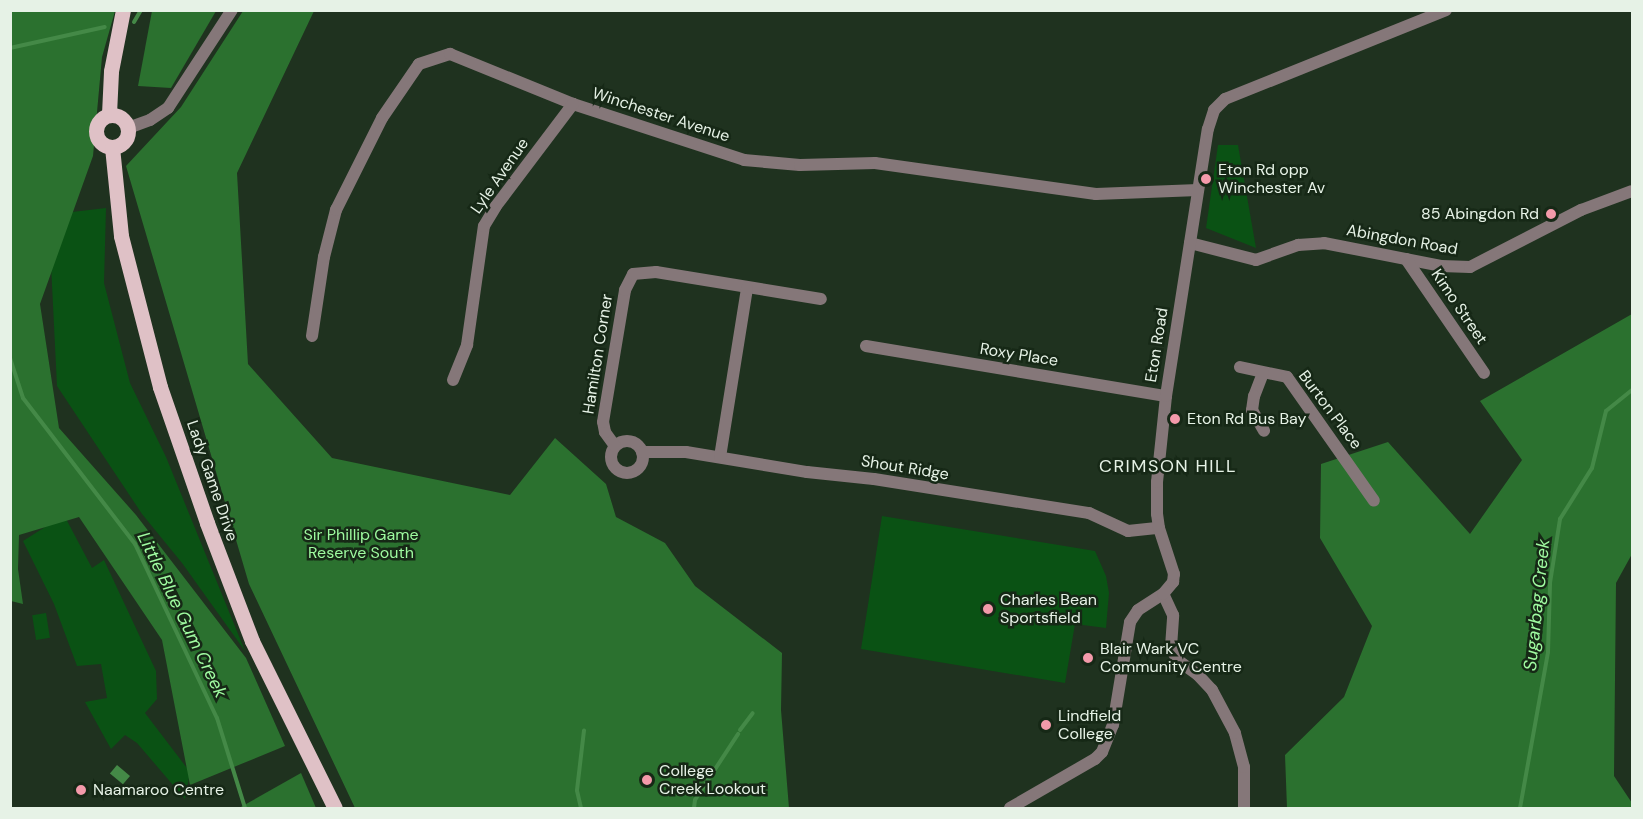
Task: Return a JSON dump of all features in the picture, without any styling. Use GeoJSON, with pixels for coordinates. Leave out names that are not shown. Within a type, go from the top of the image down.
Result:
{"type":"FeatureCollection","features":[{"type":"Feature","properties":{"kind":"main road"},"geometry":{"type":"LineString","coordinates":[[109,114],[111,70],[123,10]]}},
{"type":"Feature","properties":{"kind":"main road"},"geometry":{"type":"LineString","coordinates":[[109,114],[123,119],[128,128],[124,141],[112,147],[98,140],[95,129],[100,120],[109,114]]}},
{"type":"Feature","properties":{"kind":"main road","name":"Lady Game Drive"},"geometry":{"type":"LineString","coordinates":[[112,147],[121,236],[160,387],[207,523],[252,641],[334,808]]}},
{"type":"Feature","properties":{"kind":"street"},"geometry":{"type":"LineString","coordinates":[[128,128],[150,120],[168,108],[232,10]]}},
{"type":"Feature","properties":{"kind":"street","name":"Eton Road"},"geometry":{"type":"LineString","coordinates":[[1163,594],[1173,582],[1174,574],[1159,528],[1157,482],[1166,396],[1211,116],[1225,99],[1446,10]]}},
{"type":"Feature","properties":{"kind":"street","name":"Winchester Avenue"},"geometry":{"type":"LineString","coordinates":[[312,336],[324,257],[336,210],[382,118],[419,64],[450,54],[573,104],[744,160],[800,165],[875,163],[1096,194],[1198,190]]}},
{"type":"Feature","properties":{"kind":"street","name":"Lyle Avenue"},"geometry":{"type":"LineString","coordinates":[[453,380],[467,345],[484,226],[496,206],[573,104]]}},
{"type":"Feature","properties":{"kind":"street","name":"Abingdon Road"},"geometry":{"type":"LineString","coordinates":[[1190,243],[1256,260],[1310,243],[1456,268],[1470,267],[1581,210],[1632,191]]}},
{"type":"Feature","properties":{"kind":"street","name":"Kimo Street"},"geometry":{"type":"LineString","coordinates":[[1406,259],[1484,374]]}},
{"type":"Feature","properties":{"kind":"street","name":"Hamilton Corner"},"geometry":{"type":"LineString","coordinates":[[615,446],[605,432],[603,422],[629,278],[640,272],[648,271],[820,299]]}},
{"type":"Feature","properties":{"kind":"street"},"geometry":{"type":"LineString","coordinates":[[720,457],[747,288]]}},
{"type":"Feature","properties":{"kind":"street","name":"Roxy Place"},"geometry":{"type":"LineString","coordinates":[[866,346],[1166,396]]}},
{"type":"Feature","properties":{"kind":"street","name":"Burton Place"},"geometry":{"type":"LineString","coordinates":[[1240,367],[1287,377],[1374,501]]}},
{"type":"Feature","properties":{"kind":"street"},"geometry":{"type":"LineString","coordinates":[[1263,373],[1254,396],[1252,410],[1264,431]]}},
{"type":"Feature","properties":{"kind":"street"},"geometry":{"type":"LineString","coordinates":[[629,441],[638,445],[642,452],[642,461],[636,470],[621,472],[611,460],[615,446],[629,441]]}},
{"type":"Feature","properties":{"kind":"street","name":"Shout Ridge"},"geometry":{"type":"LineString","coordinates":[[642,452],[679,451],[1085,513],[1128,531],[1159,528]]}},
{"type":"Feature","properties":{"kind":"street"},"geometry":{"type":"LineString","coordinates":[[1010,808],[1095,759],[1102,752],[1113,725],[1130,622],[1138,610],[1163,594],[1173,615],[1170,638],[1173,654],[1212,690],[1235,733],[1244,767],[1244,808]]}},
{"type":"Feature","properties":{"kind":"shaded area"},"geometry":{"type":"Polygon","coordinates":[[[1218,145],[1238,145],[1256,248],[1206,228],[1218,145]]]}},
{"type":"Feature","properties":{"kind":"shaded area"},"geometry":{"type":"Polygon","coordinates":[[[106,208],[104,283],[130,383],[166,457],[245,651],[182,563],[142,514],[57,386],[51,265],[72,212],[106,208]]]}},
{"type":"Feature","properties":{"kind":"shaded area"},"geometry":{"type":"Polygon","coordinates":[[[64,515],[92,568],[104,560],[156,671],[157,699],[145,713],[190,772],[185,799],[137,743],[125,735],[111,749],[85,702],[107,698],[101,664],[77,666],[54,604],[23,541],[64,515]]]}},
{"type":"Feature","properties":{"kind":"shaded area","name":"Charles Bean Sportsfield"},"geometry":{"type":"Polygon","coordinates":[[[882,516],[1095,551],[1106,576],[1109,593],[1106,628],[1075,624],[1065,683],[861,649],[882,516]]]}},
{"type":"Feature","properties":{"kind":"shaded area"},"geometry":{"type":"Polygon","coordinates":[[[46,613],[50,638],[36,640],[32,615],[46,613]]]}},
{"type":"Feature","properties":{"kind":"shaded area"},"geometry":{"type":"Polygon","coordinates":[[[117,765],[130,776],[123,784],[110,773],[117,765]]]}},
{"type":"Feature","properties":{"kind":"green space"},"geometry":{"type":"Polygon","coordinates":[[[10,11],[115,11],[102,57],[93,156],[40,304],[59,428],[136,515],[246,658],[285,746],[190,785],[162,640],[79,517],[19,535],[18,569],[23,604],[11,601],[10,11]]]}},
{"type":"Feature","properties":{"kind":"green space"},"geometry":{"type":"Polygon","coordinates":[[[152,11],[216,11],[171,88],[138,86],[152,11]]]}},
{"type":"Feature","properties":{"kind":"green space","name":"Sir Phillip Game Reserve South"},"geometry":{"type":"Polygon","coordinates":[[[243,11],[314,11],[237,173],[248,364],[332,458],[510,495],[555,438],[606,484],[616,517],[665,543],[695,586],[782,653],[781,710],[789,808],[355,808],[249,584],[126,166],[181,107],[243,11]]]}},
{"type":"Feature","properties":{"kind":"green space"},"geometry":{"type":"Polygon","coordinates":[[[1632,314],[1632,554],[1616,583],[1614,776],[1632,803],[1632,808],[1287,808],[1285,755],[1344,697],[1372,626],[1320,538],[1321,464],[1388,442],[1470,534],[1522,460],[1480,401],[1632,314]]]}},
{"type":"Feature","properties":{"kind":"green space"},"geometry":{"type":"Polygon","coordinates":[[[301,773],[316,808],[239,808],[301,773]]]}},
{"type":"Feature","properties":{"kind":"waterway","name":"Little Blue Gum Creek"},"geometry":{"type":"LineString","coordinates":[[134,22],[141,10]]}},
{"type":"Feature","properties":{"kind":"waterway","name":"Little Blue Gum Creek"},"geometry":{"type":"LineString","coordinates":[[10,48],[105,27]]}},
{"type":"Feature","properties":{"kind":"waterway","name":"Little Blue Gum Creek"},"geometry":{"type":"LineString","coordinates":[[10,358],[23,398],[135,544],[217,718],[245,808]]}},
{"type":"Feature","properties":{"kind":"waterway","name":"Sugarbag Creek"},"geometry":{"type":"LineString","coordinates":[[1520,808],[1548,652],[1550,583],[1560,519],[1592,468],[1606,411],[1632,390]]}},
{"type":"Feature","properties":{"kind":"waterway"},"geometry":{"type":"LineString","coordinates":[[740,730],[753,713]]}},
{"type":"Feature","properties":{"kind":"waterway"},"geometry":{"type":"LineString","coordinates":[[581,808],[577,790],[584,730]]}},
{"type":"Feature","properties":{"kind":"waterway"},"geometry":{"type":"LineString","coordinates":[[694,808],[695,800],[738,734]]}},
{"type":"Feature","properties":{"kind":"place","name":"Eton Rd opp Winchester Av"},"geometry":{"type":"Point","coordinates":[1206,179]}},
{"type":"Feature","properties":{"kind":"place","name":"85 Abingdon Rd"},"geometry":{"type":"Point","coordinates":[1551,214]}},
{"type":"Feature","properties":{"kind":"place","name":"Eton Rd Bus Bay"},"geometry":{"type":"Point","coordinates":[1175,419]}},
{"type":"Feature","properties":{"kind":"place","name":"Charles Bean Sportsfield"},"geometry":{"type":"Point","coordinates":[988,609]}},
{"type":"Feature","properties":{"kind":"place","name":"Blair Wark VC Community Centre"},"geometry":{"type":"Point","coordinates":[1088,658]}},
{"type":"Feature","properties":{"kind":"place","name":"Lindfield College"},"geometry":{"type":"Point","coordinates":[1046,725]}},
{"type":"Feature","properties":{"kind":"place","name":"College Creek Lookout"},"geometry":{"type":"Point","coordinates":[647,780]}},
{"type":"Feature","properties":{"kind":"place","name":"Naamaroo Centre"},"geometry":{"type":"Point","coordinates":[81,790]}},
{"type":"Feature","properties":{"kind":"district","name":"CRIMSON HILL"},"geometry":{"type":"Point","coordinates":[1168,466]}}]}
